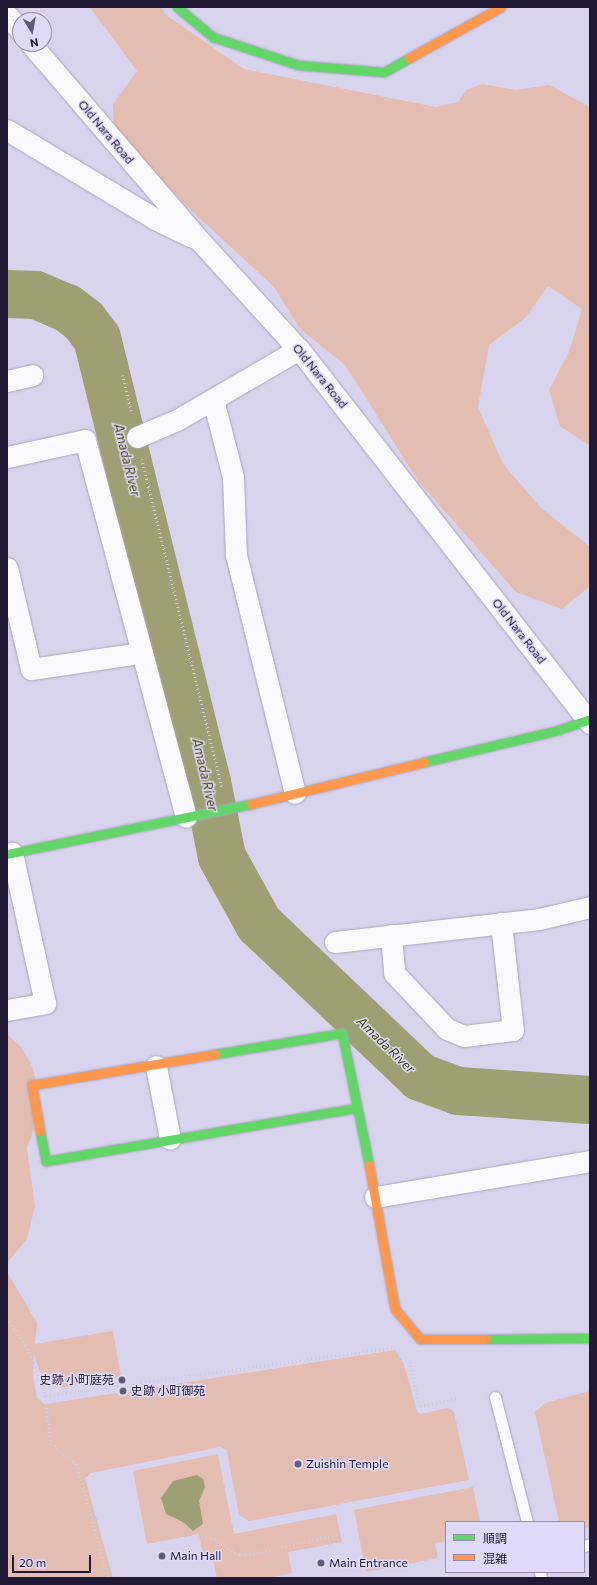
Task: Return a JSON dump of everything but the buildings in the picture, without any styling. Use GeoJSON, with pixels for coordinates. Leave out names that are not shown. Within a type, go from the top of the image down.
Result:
{"type":"FeatureCollection","features":[{"type":"Feature","properties":{"kind":"street"},"geometry":{"type":"LineString","coordinates":[[177,7],[213,36],[298,65],[384,72],[501,7]]}},
{"type":"Feature","properties":{"kind":"street","name":"Old Nara Road"},"geometry":{"type":"LineString","coordinates":[[38,52],[200,241],[299,349],[589,721]]}},
{"type":"Feature","properties":{"kind":"street"},"geometry":{"type":"LineString","coordinates":[[7,130],[155,219],[200,241]]}},
{"type":"Feature","properties":{"kind":"street"},"geometry":{"type":"LineString","coordinates":[[137,436],[177,420],[299,349]]}},
{"type":"Feature","properties":{"kind":"street"},"geometry":{"type":"LineString","coordinates":[[7,381],[32,375]]}},
{"type":"Feature","properties":{"kind":"street"},"geometry":{"type":"LineString","coordinates":[[213,400],[233,477],[236,555],[295,793]]}},
{"type":"Feature","properties":{"kind":"street"},"geometry":{"type":"LineString","coordinates":[[7,457],[85,440],[186,817]]}},
{"type":"Feature","properties":{"kind":"street"},"geometry":{"type":"LineString","coordinates":[[7,568],[31,669],[141,653]]}},
{"type":"Feature","properties":{"kind":"street"},"geometry":{"type":"LineString","coordinates":[[7,1010],[45,1002],[10,853],[227,810],[558,730],[589,721]]}},
{"type":"Feature","properties":{"kind":"street"},"geometry":{"type":"LineString","coordinates":[[335,942],[539,919],[590,907]]}},
{"type":"Feature","properties":{"kind":"street"},"geometry":{"type":"LineString","coordinates":[[391,935],[394,973],[447,1029],[464,1036],[513,1030],[501,923]]}},
{"type":"Feature","properties":{"kind":"street"},"geometry":{"type":"LineString","coordinates":[[357,1108],[46,1161],[32,1085],[156,1066],[342,1034],[357,1108],[375,1197],[395,1309],[420,1338],[590,1338]]}},
{"type":"Feature","properties":{"kind":"street"},"geometry":{"type":"LineString","coordinates":[[156,1066],[170,1139]]}},
{"type":"Feature","properties":{"kind":"street"},"geometry":{"type":"LineString","coordinates":[[375,1197],[590,1161]]}},
{"type":"Feature","properties":{"kind":"lane"},"geometry":{"type":"LineString","coordinates":[[495,1397],[527,1521]]}},
{"type":"Feature","properties":{"kind":"path"},"geometry":{"type":"LineString","coordinates":[[123,375],[227,810]]}},
{"type":"Feature","properties":{"kind":"path"},"geometry":{"type":"LineString","coordinates":[[7,1318],[26,1345],[46,1396],[51,1443],[77,1464],[108,1578]]}},
{"type":"Feature","properties":{"kind":"path"},"geometry":{"type":"LineString","coordinates":[[46,1396],[398,1346]]}},
{"type":"Feature","properties":{"kind":"path"},"geometry":{"type":"LineString","coordinates":[[409,1360],[420,1406],[457,1398]]}},
{"type":"Feature","properties":{"kind":"path"},"geometry":{"type":"LineString","coordinates":[[206,1537],[215,1539],[240,1555],[246,1555],[341,1534]]}},
{"type":"Feature","properties":{"kind":"shaded area"},"geometry":{"type":"Polygon","coordinates":[[[90,7],[161,7],[166,15],[244,69],[436,107],[458,102],[466,90],[482,84],[516,90],[549,85],[590,107],[590,446],[560,426],[549,390],[569,352],[582,309],[548,286],[525,318],[489,345],[478,407],[503,464],[541,508],[589,546],[590,586],[562,609],[516,592],[419,482],[345,365],[300,329],[274,287],[192,211],[137,156],[114,124],[113,104],[137,71],[90,7]]]}},
{"type":"Feature","properties":{"kind":"shaded area"},"geometry":{"type":"Polygon","coordinates":[[[7,1034],[22,1048],[33,1068],[41,1109],[27,1148],[35,1206],[27,1239],[7,1263],[7,1034]]]}},
{"type":"Feature","properties":{"kind":"shaded area"},"geometry":{"type":"Polygon","coordinates":[[[7,1272],[37,1323],[35,1344],[113,1331],[121,1377],[62,1388],[40,1372],[34,1354],[33,1376],[37,1398],[45,1404],[395,1350],[404,1364],[417,1411],[420,1414],[448,1408],[454,1412],[469,1480],[249,1521],[239,1515],[227,1451],[220,1447],[91,1473],[85,1478],[113,1578],[7,1578],[7,1272]]]}},
{"type":"Feature","properties":{"kind":"shaded area"},"geometry":{"type":"Polygon","coordinates":[[[590,1391],[590,1527],[585,1529],[585,1521],[559,1521],[535,1412],[545,1403],[590,1391]]]}},
{"type":"Feature","properties":{"kind":"shaded area"},"geometry":{"type":"Polygon","coordinates":[[[218,1454],[234,1534],[336,1514],[342,1542],[288,1552],[292,1573],[269,1578],[217,1578],[212,1554],[203,1556],[199,1534],[147,1544],[133,1471],[218,1454]]]}},
{"type":"Feature","properties":{"kind":"shaded area"},"geometry":{"type":"Polygon","coordinates":[[[197,1475],[203,1479],[205,1487],[199,1501],[203,1524],[193,1531],[183,1522],[166,1514],[161,1498],[173,1481],[197,1475]]]}},
{"type":"Feature","properties":{"kind":"shaded area"},"geometry":{"type":"Polygon","coordinates":[[[473,1487],[480,1521],[445,1521],[445,1541],[435,1543],[438,1558],[366,1572],[354,1510],[473,1487]]]}},
{"type":"Feature","properties":{"kind":"waterway","name":"Amada River"},"geometry":{"type":"LineString","coordinates":[[7,294],[36,295],[67,308],[84,321],[97,338],[207,782],[222,857],[259,924],[420,1077],[458,1091],[590,1100]]}},
{"type":"Feature","properties":{"kind":"traffic: fast"},"geometry":{"type":"LineString","coordinates":[[177,7],[213,37],[298,65],[384,72],[409,58]]}},
{"type":"Feature","properties":{"kind":"traffic: fast"},"geometry":{"type":"LineString","coordinates":[[424,762],[558,730],[587,720]]}},
{"type":"Feature","properties":{"kind":"traffic: fast"},"geometry":{"type":"LineString","coordinates":[[7,854],[251,804]]}},
{"type":"Feature","properties":{"kind":"traffic: fast"},"geometry":{"type":"LineString","coordinates":[[215,1054],[342,1033],[369,1165]]}},
{"type":"Feature","properties":{"kind":"traffic: fast"},"geometry":{"type":"LineString","coordinates":[[40,1131],[46,1161],[357,1108]]}},
{"type":"Feature","properties":{"kind":"traffic: fast"},"geometry":{"type":"LineString","coordinates":[[486,1339],[590,1338]]}},
{"type":"Feature","properties":{"kind":"traffic: slow"},"geometry":{"type":"LineString","coordinates":[[409,58],[501,7]]}},
{"type":"Feature","properties":{"kind":"traffic: slow"},"geometry":{"type":"LineString","coordinates":[[251,804],[424,762]]}},
{"type":"Feature","properties":{"kind":"traffic: slow"},"geometry":{"type":"LineString","coordinates":[[40,1131],[32,1085],[215,1054]]}},
{"type":"Feature","properties":{"kind":"traffic: slow"},"geometry":{"type":"LineString","coordinates":[[369,1165],[395,1309],[420,1339],[486,1339]]}},
{"type":"Feature","properties":{"kind":"place","name":"史跡 小町庭苑"},"geometry":{"type":"Point","coordinates":[122,1380]}},
{"type":"Feature","properties":{"kind":"place","name":"史跡 小町御苑"},"geometry":{"type":"Point","coordinates":[123,1391]}},
{"type":"Feature","properties":{"kind":"place","name":"Zuishin Temple"},"geometry":{"type":"Point","coordinates":[298,1464]}},
{"type":"Feature","properties":{"kind":"place","name":"Main Hall"},"geometry":{"type":"Point","coordinates":[162,1556]}},
{"type":"Feature","properties":{"kind":"place","name":"Main Entrance"},"geometry":{"type":"Point","coordinates":[321,1563]}}]}
